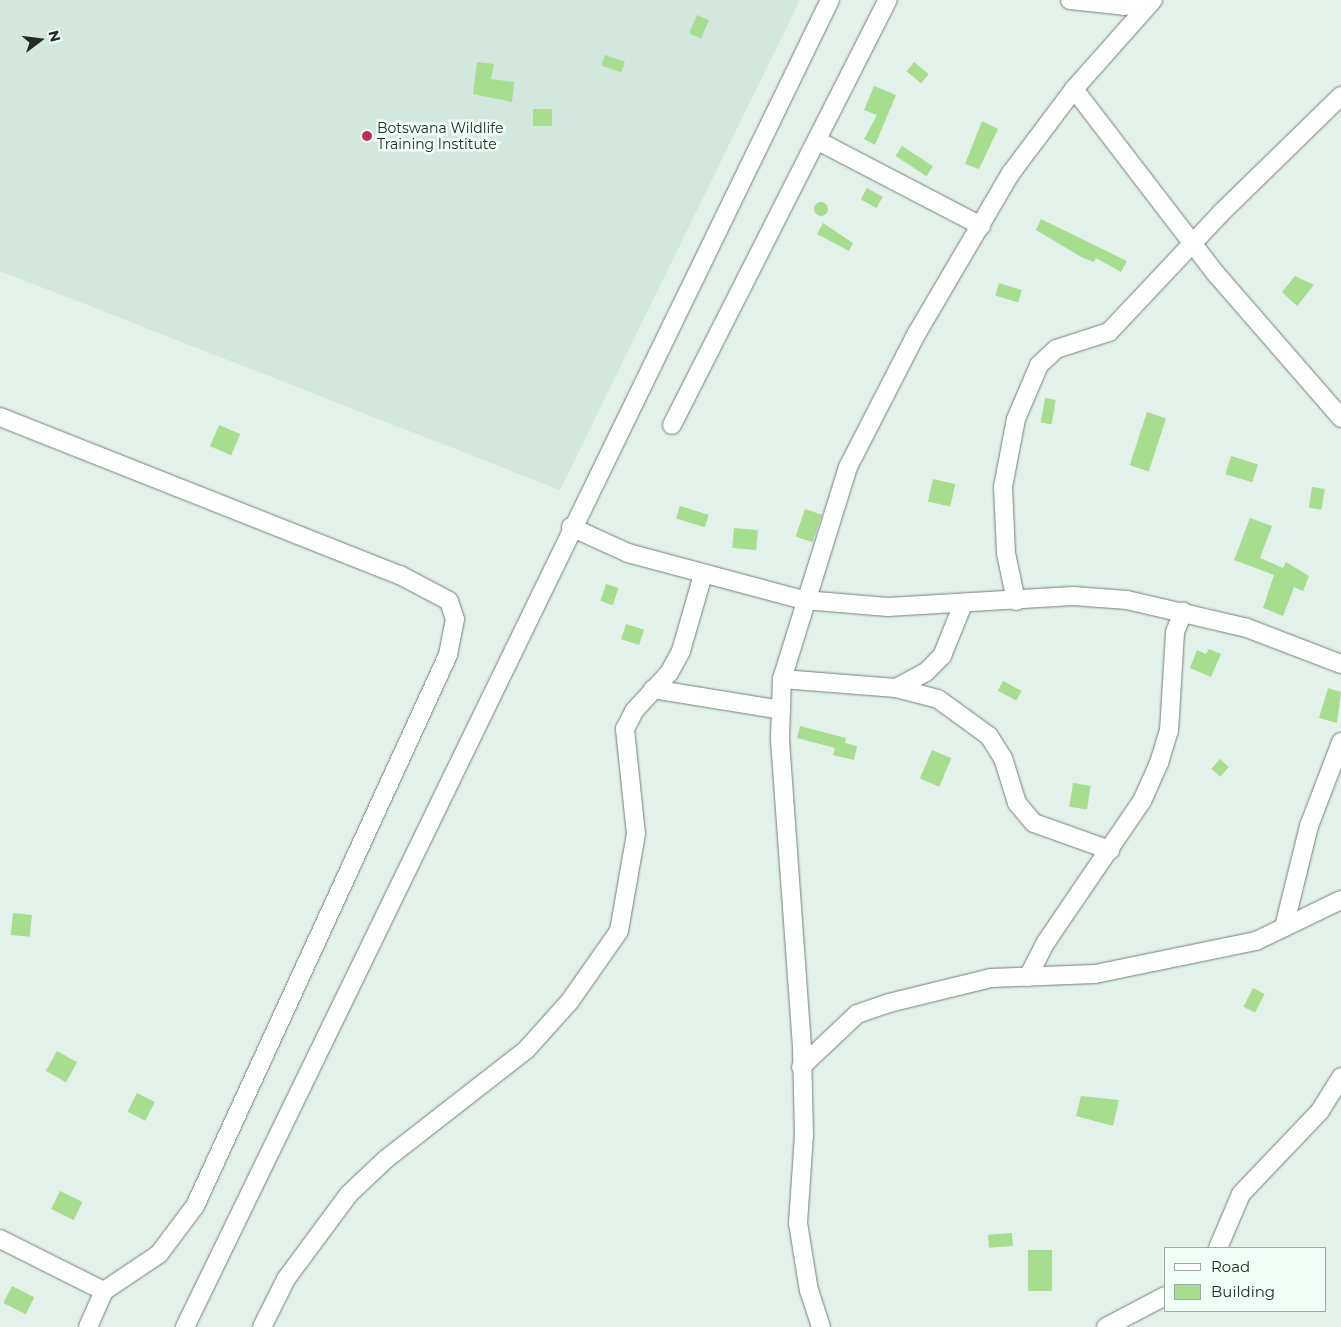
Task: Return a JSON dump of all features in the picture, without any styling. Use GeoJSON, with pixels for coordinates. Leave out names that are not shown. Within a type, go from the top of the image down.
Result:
{"type":"FeatureCollection","features":[{"type":"Feature","properties":{"kind":"street"},"geometry":{"type":"LineString","coordinates":[[185,1327],[571,526],[830,0]]}},
{"type":"Feature","properties":{"kind":"street"},"geometry":{"type":"LineString","coordinates":[[672,425],[888,0]]}},
{"type":"Feature","properties":{"kind":"street"},"geometry":{"type":"LineString","coordinates":[[1070,0],[1124,6],[1152,0]]}},
{"type":"Feature","properties":{"kind":"street"},"geometry":{"type":"LineString","coordinates":[[822,1327],[809,1291],[798,1223],[804,1136],[798,947],[788,881],[781,710],[782,679],[804,600],[855,451],[875,422],[917,332],[1011,173],[1074,89],[1152,0]]}},
{"type":"Feature","properties":{"kind":"street"},"geometry":{"type":"LineString","coordinates":[[1074,89],[1194,241],[1216,274],[1341,418]]}},
{"type":"Feature","properties":{"kind":"street"},"geometry":{"type":"LineString","coordinates":[[1016,601],[1006,553],[1003,487],[1016,420],[1039,365],[1056,349],[1109,332],[1194,241],[1341,96]]}},
{"type":"Feature","properties":{"kind":"street"},"geometry":{"type":"LineString","coordinates":[[818,140],[981,226]]}},
{"type":"Feature","properties":{"kind":"street"},"geometry":{"type":"LineString","coordinates":[[0,417],[400,575],[450,601],[455,619],[448,655],[195,1206],[159,1254],[104,1290],[88,1327]]}},
{"type":"Feature","properties":{"kind":"street"},"geometry":{"type":"LineString","coordinates":[[571,526],[628,553],[703,575],[804,600],[888,607],[1100,597],[1183,612],[1247,628],[1341,664]]}},
{"type":"Feature","properties":{"kind":"street"},"geometry":{"type":"LineString","coordinates":[[262,1327],[286,1279],[349,1194],[386,1158],[526,1050],[608,949],[619,931],[634,856],[625,729],[634,711],[681,651],[703,575]]}},
{"type":"Feature","properties":{"kind":"street"},"geometry":{"type":"LineString","coordinates":[[896,688],[926,672],[942,656],[963,604]]}},
{"type":"Feature","properties":{"kind":"street"},"geometry":{"type":"LineString","coordinates":[[1028,977],[1046,942],[1142,801],[1169,731],[1175,632],[1183,612]]}},
{"type":"Feature","properties":{"kind":"street"},"geometry":{"type":"LineString","coordinates":[[782,679],[896,688],[938,699],[989,736],[1003,758],[1017,803],[1034,824],[1110,850]]}},
{"type":"Feature","properties":{"kind":"street"},"geometry":{"type":"LineString","coordinates":[[653,689],[781,710]]}},
{"type":"Feature","properties":{"kind":"street"},"geometry":{"type":"LineString","coordinates":[[1284,927],[1311,817],[1341,742]]}},
{"type":"Feature","properties":{"kind":"street"},"geometry":{"type":"LineString","coordinates":[[801,1067],[857,1014],[950,986],[991,978],[1095,974],[1256,942],[1341,900]]}},
{"type":"Feature","properties":{"kind":"street"},"geometry":{"type":"LineString","coordinates":[[1218,1247],[1241,1194],[1320,1111],[1341,1077]]}},
{"type":"Feature","properties":{"kind":"street"},"geometry":{"type":"LineString","coordinates":[[0,1239],[104,1290]]}},
{"type":"Feature","properties":{"kind":"street"},"geometry":{"type":"LineString","coordinates":[[1106,1327],[1164,1297]]}},
{"type":"Feature","properties":{"kind":"shaded area","name":"Botswana Wildlife Training Institute"},"geometry":{"type":"Polygon","coordinates":[[[0,0],[800,0],[560,490],[0,271],[0,0]]]}},
{"type":"Feature","properties":{"kind":"building"},"geometry":{"type":"Polygon","coordinates":[[[697,15],[709,20],[701,38],[689,33],[697,15]]]}},
{"type":"Feature","properties":{"kind":"building"},"geometry":{"type":"Polygon","coordinates":[[[605,55],[625,62],[621,72],[601,65],[605,55]]]}},
{"type":"Feature","properties":{"kind":"building"},"geometry":{"type":"Polygon","coordinates":[[[477,62],[494,64],[491,79],[514,82],[512,102],[473,94],[477,62]]]}},
{"type":"Feature","properties":{"kind":"building"},"geometry":{"type":"Polygon","coordinates":[[[914,62],[929,74],[921,83],[906,71],[914,62]]]}},
{"type":"Feature","properties":{"kind":"building"},"geometry":{"type":"Polygon","coordinates":[[[874,86],[896,95],[875,145],[864,139],[877,115],[864,110],[874,86]]]}},
{"type":"Feature","properties":{"kind":"building"},"geometry":{"type":"Polygon","coordinates":[[[533,109],[552,109],[552,126],[533,126],[533,109]]]}},
{"type":"Feature","properties":{"kind":"building"},"geometry":{"type":"Polygon","coordinates":[[[982,121],[998,129],[979,169],[965,164],[982,121]]]}},
{"type":"Feature","properties":{"kind":"building"},"geometry":{"type":"Polygon","coordinates":[[[902,146],[933,166],[926,176],[895,156],[902,146]]]}},
{"type":"Feature","properties":{"kind":"building"},"geometry":{"type":"Polygon","coordinates":[[[867,188],[883,197],[876,208],[861,199],[867,188]]]}},
{"type":"Feature","properties":{"kind":"building"},"geometry":{"type":"Polygon","coordinates":[[[821,202],[826,204],[828,209],[826,214],[821,216],[816,214],[814,209],[816,204],[821,202]]]}},
{"type":"Feature","properties":{"kind":"building"},"geometry":{"type":"Polygon","coordinates":[[[1041,219],[1127,261],[1121,272],[1096,258],[1094,262],[1083,258],[1036,230],[1041,219]]]}},
{"type":"Feature","properties":{"kind":"building"},"geometry":{"type":"Polygon","coordinates":[[[823,223],[853,243],[849,251],[817,234],[823,223]]]}},
{"type":"Feature","properties":{"kind":"building"},"geometry":{"type":"Polygon","coordinates":[[[1295,276],[1314,285],[1297,306],[1282,292],[1295,276]]]}},
{"type":"Feature","properties":{"kind":"building"},"geometry":{"type":"Polygon","coordinates":[[[999,283],[1022,290],[1018,302],[995,295],[999,283]]]}},
{"type":"Feature","properties":{"kind":"building"},"geometry":{"type":"Polygon","coordinates":[[[1045,398],[1056,400],[1051,425],[1041,423],[1045,398]]]}},
{"type":"Feature","properties":{"kind":"building"},"geometry":{"type":"Polygon","coordinates":[[[1147,412],[1166,418],[1149,471],[1130,465],[1147,412]]]}},
{"type":"Feature","properties":{"kind":"building"},"geometry":{"type":"Polygon","coordinates":[[[219,425],[240,434],[231,455],[210,446],[219,425]]]}},
{"type":"Feature","properties":{"kind":"building"},"geometry":{"type":"Polygon","coordinates":[[[1231,456],[1258,464],[1252,482],[1225,474],[1231,456]]]}},
{"type":"Feature","properties":{"kind":"building"},"geometry":{"type":"Polygon","coordinates":[[[933,479],[955,484],[950,507],[928,501],[933,479]]]}},
{"type":"Feature","properties":{"kind":"building"},"geometry":{"type":"Polygon","coordinates":[[[1312,487],[1325,489],[1322,510],[1309,508],[1312,487]]]}},
{"type":"Feature","properties":{"kind":"building"},"geometry":{"type":"Polygon","coordinates":[[[680,506],[709,515],[705,527],[676,518],[680,506]]]}},
{"type":"Feature","properties":{"kind":"building"},"geometry":{"type":"Polygon","coordinates":[[[805,509],[822,515],[813,542],[796,536],[805,509]]]}},
{"type":"Feature","properties":{"kind":"building"},"geometry":{"type":"Polygon","coordinates":[[[1250,518],[1272,526],[1260,558],[1283,568],[1286,562],[1309,576],[1303,591],[1294,587],[1283,616],[1263,608],[1274,575],[1234,560],[1250,518]]]}},
{"type":"Feature","properties":{"kind":"building"},"geometry":{"type":"Polygon","coordinates":[[[734,528],[758,530],[756,550],[732,548],[734,528]]]}},
{"type":"Feature","properties":{"kind":"building"},"geometry":{"type":"Polygon","coordinates":[[[606,584],[618,588],[613,605],[600,601],[606,584]]]}},
{"type":"Feature","properties":{"kind":"building"},"geometry":{"type":"Polygon","coordinates":[[[626,624],[644,630],[639,645],[621,639],[626,624]]]}},
{"type":"Feature","properties":{"kind":"building"},"geometry":{"type":"Polygon","coordinates":[[[1209,649],[1221,654],[1211,677],[1190,668],[1197,650],[1206,654],[1209,649]]]}},
{"type":"Feature","properties":{"kind":"building"},"geometry":{"type":"Polygon","coordinates":[[[1003,681],[1022,691],[1016,701],[998,691],[1003,681]]]}},
{"type":"Feature","properties":{"kind":"building"},"geometry":{"type":"Polygon","coordinates":[[[1328,688],[1341,692],[1337,723],[1319,718],[1328,688]]]}},
{"type":"Feature","properties":{"kind":"building"},"geometry":{"type":"Polygon","coordinates":[[[800,726],[846,738],[845,743],[857,746],[854,760],[833,755],[835,748],[797,738],[800,726]]]}},
{"type":"Feature","properties":{"kind":"building"},"geometry":{"type":"Polygon","coordinates":[[[932,750],[951,758],[939,787],[920,779],[932,750]]]}},
{"type":"Feature","properties":{"kind":"building"},"geometry":{"type":"Polygon","coordinates":[[[1220,759],[1229,767],[1220,777],[1211,769],[1220,759]]]}},
{"type":"Feature","properties":{"kind":"building"},"geometry":{"type":"Polygon","coordinates":[[[1073,783],[1091,786],[1087,810],[1069,807],[1073,783]]]}},
{"type":"Feature","properties":{"kind":"building"},"geometry":{"type":"Polygon","coordinates":[[[13,913],[32,915],[30,937],[11,935],[13,913]]]}},
{"type":"Feature","properties":{"kind":"building"},"geometry":{"type":"Polygon","coordinates":[[[1253,988],[1265,994],[1255,1013],[1243,1007],[1253,988]]]}},
{"type":"Feature","properties":{"kind":"building"},"geometry":{"type":"Polygon","coordinates":[[[57,1051],[77,1062],[66,1082],[46,1071],[57,1051]]]}},
{"type":"Feature","properties":{"kind":"building"},"geometry":{"type":"Polygon","coordinates":[[[137,1093],[155,1102],[145,1121],[127,1112],[137,1093]]]}},
{"type":"Feature","properties":{"kind":"building"},"geometry":{"type":"Polygon","coordinates":[[[1081,1096],[1119,1100],[1113,1126],[1076,1116],[1081,1096]]]}},
{"type":"Feature","properties":{"kind":"building"},"geometry":{"type":"Polygon","coordinates":[[[60,1191],[82,1202],[74,1220],[51,1209],[60,1191]]]}},
{"type":"Feature","properties":{"kind":"building"},"geometry":{"type":"Polygon","coordinates":[[[1012,1233],[1013,1246],[989,1248],[988,1235],[1012,1233]]]}},
{"type":"Feature","properties":{"kind":"building"},"geometry":{"type":"Polygon","coordinates":[[[1028,1250],[1052,1250],[1052,1291],[1028,1291],[1028,1250]]]}},
{"type":"Feature","properties":{"kind":"building"},"geometry":{"type":"Polygon","coordinates":[[[12,1286],[34,1297],[26,1314],[3,1303],[12,1286]]]}},
{"type":"Feature","properties":{"kind":"place","name":"Botswana Wildlife Training Institute"},"geometry":{"type":"Point","coordinates":[367,136]}}]}
